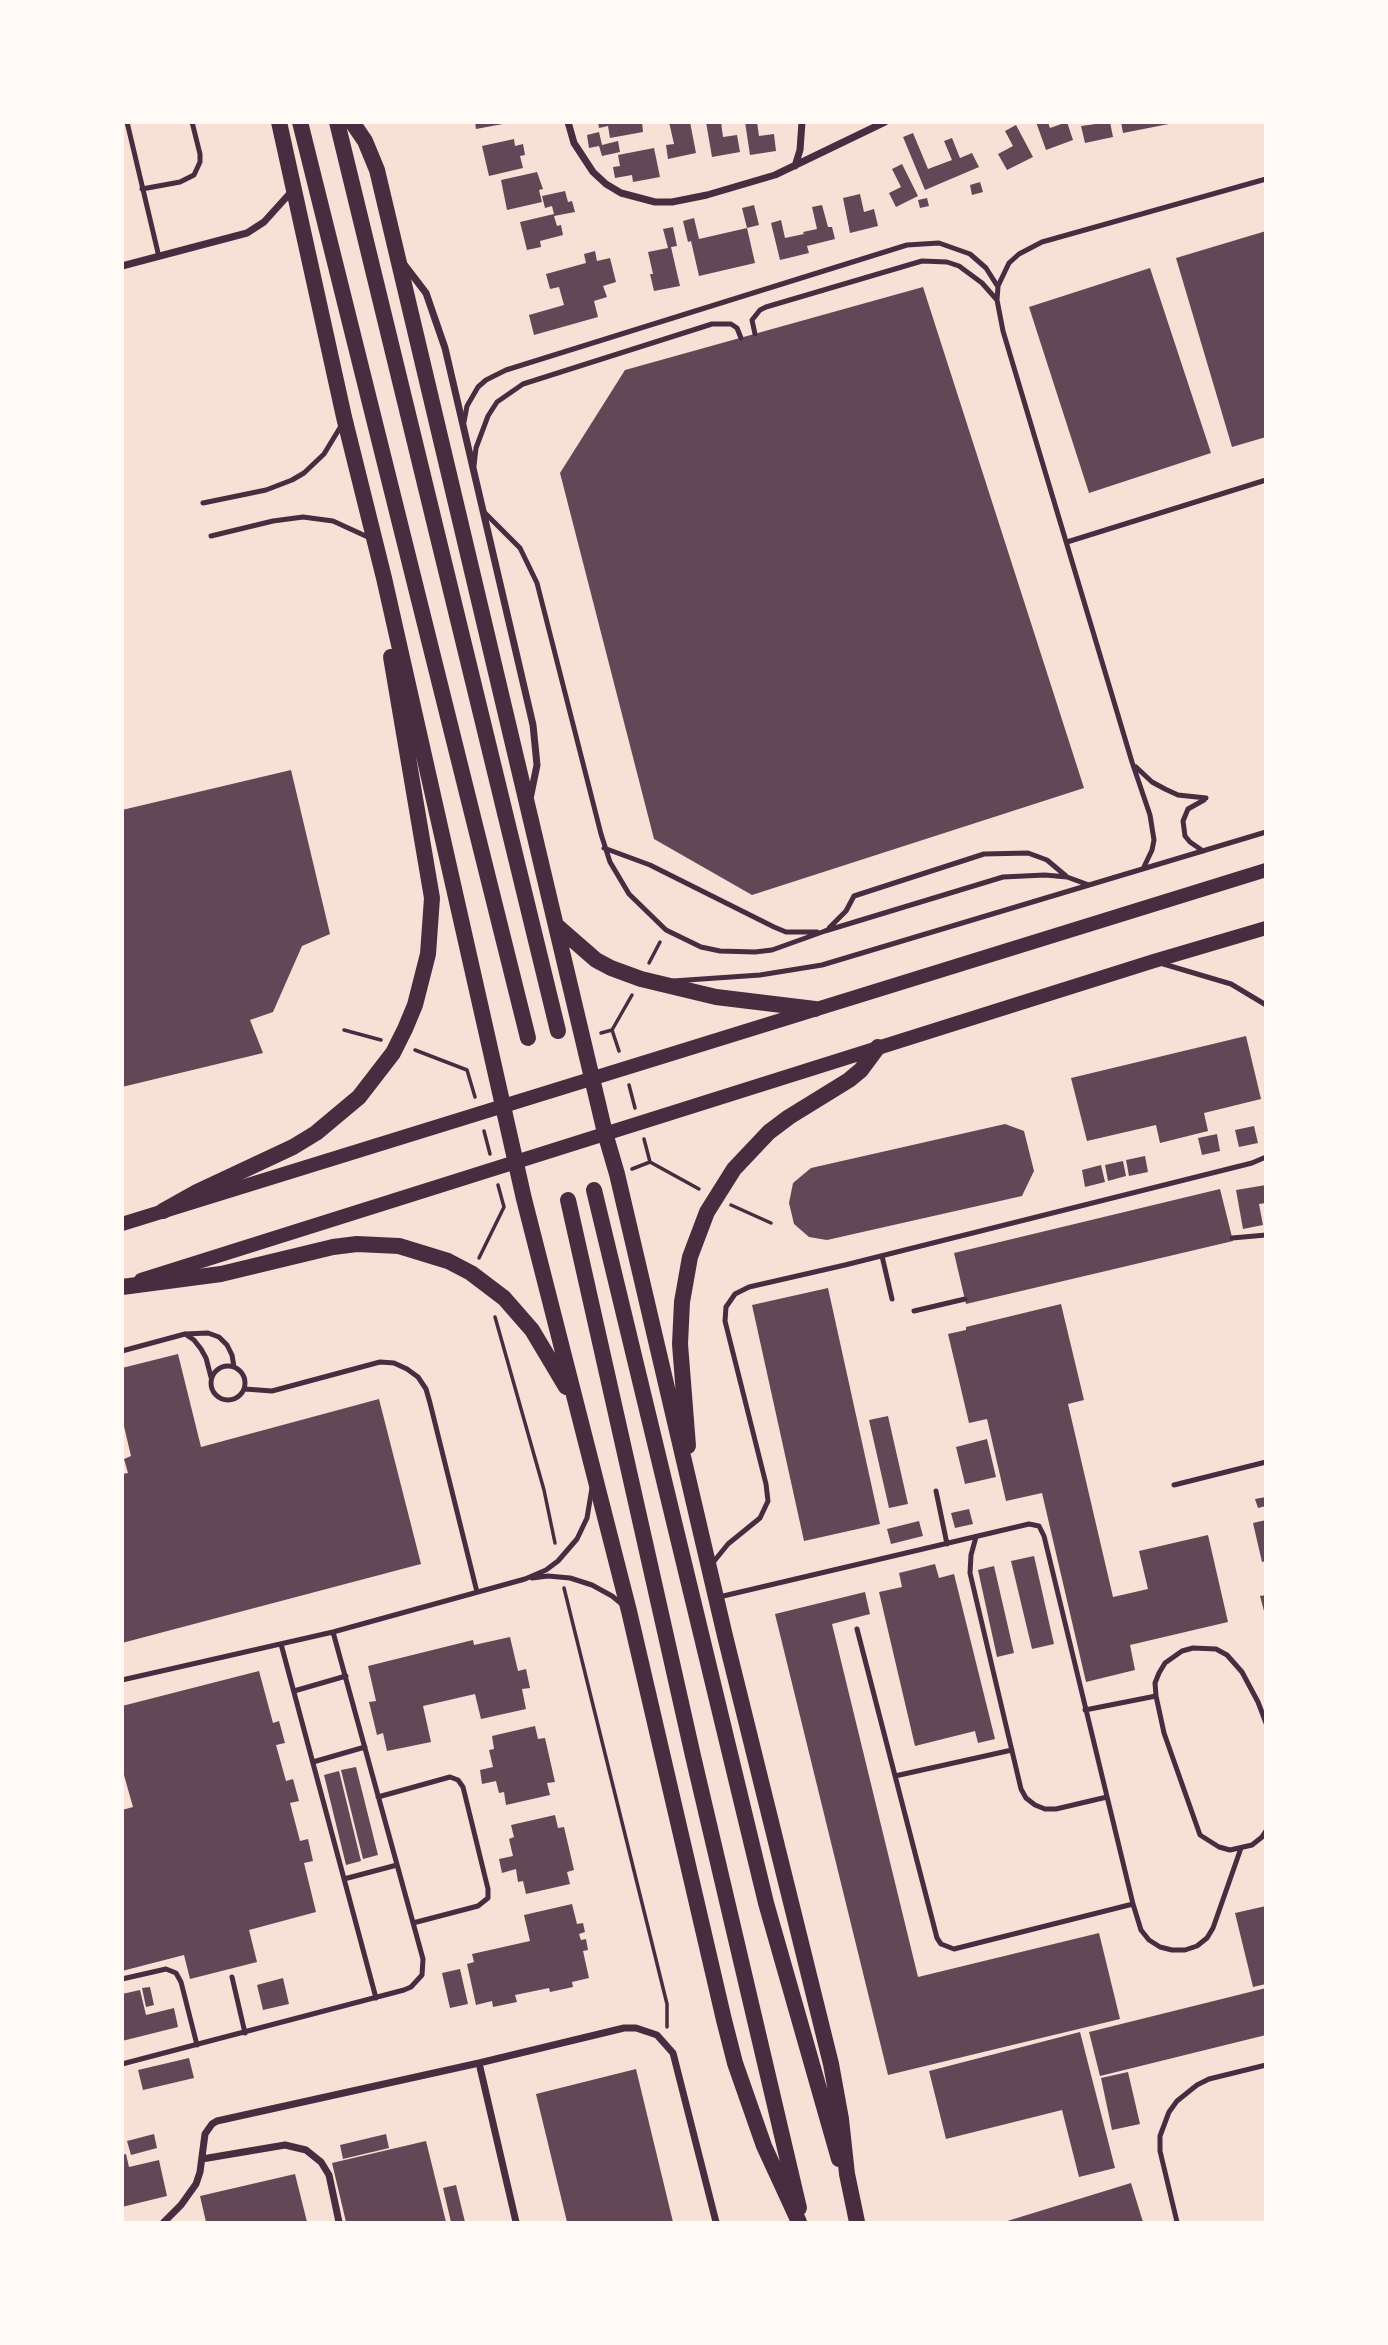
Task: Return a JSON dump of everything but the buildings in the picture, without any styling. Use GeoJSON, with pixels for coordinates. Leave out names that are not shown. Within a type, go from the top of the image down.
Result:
{"type":"FeatureCollection","features":[{"type":"Feature","properties":{"kind":"main road"},"geometry":{"type":"LineString","coordinates":[[279,122],[515,1161],[629,1611],[735,2063],[764,2146],[801,2222]]}},
{"type":"Feature","properties":{"kind":"main road"},"geometry":{"type":"LineString","coordinates":[[300,122],[527,1038]]}},
{"type":"Feature","properties":{"kind":"main road"},"geometry":{"type":"LineString","coordinates":[[337,122],[558,1031]]}},
{"type":"Feature","properties":{"kind":"main road"},"geometry":{"type":"LineString","coordinates":[[352,122],[372,155],[397,256],[716,1598],[831,2064],[856,2222]]}},
{"type":"Feature","properties":{"kind":"main road"},"geometry":{"type":"LineString","coordinates":[[163,1211],[316,1133],[359,1097],[377,1076],[397,1044],[415,1005],[428,954],[432,898],[387,633],[384,578]]}},
{"type":"Feature","properties":{"kind":"main road"},"geometry":{"type":"LineString","coordinates":[[122,1224],[1265,870]]}},
{"type":"Feature","properties":{"kind":"main road"},"geometry":{"type":"LineString","coordinates":[[556,925],[596,960],[611,968],[656,983],[716,997],[815,1009]]}},
{"type":"Feature","properties":{"kind":"main road"},"geometry":{"type":"LineString","coordinates":[[122,1286],[878,1047],[1265,928]]}},
{"type":"Feature","properties":{"kind":"main road"},"geometry":{"type":"LineString","coordinates":[[686,1470],[688,1428],[681,1365],[680,1323],[690,1257],[707,1212],[734,1169],[769,1132],[789,1116],[849,1080],[861,1070],[878,1047]]}},
{"type":"Feature","properties":{"kind":"main road"},"geometry":{"type":"LineString","coordinates":[[594,1190],[766,1903],[856,2222]]}},
{"type":"Feature","properties":{"kind":"main road"},"geometry":{"type":"LineString","coordinates":[[568,1200],[801,2222]]}},
{"type":"Feature","properties":{"kind":"main road"},"geometry":{"type":"LineString","coordinates":[[122,1286],[221,1274],[356,1244],[399,1246],[426,1253],[471,1273],[504,1298],[533,1330],[578,1412]]}},
{"type":"Feature","properties":{"kind":"street"},"geometry":{"type":"LineString","coordinates":[[568,122],[574,143],[593,172],[606,184],[637,199],[655,202],[672,202],[741,187],[795,166],[885,122]]}},
{"type":"Feature","properties":{"kind":"street"},"geometry":{"type":"LineString","coordinates":[[795,166],[800,150],[802,122]]}},
{"type":"Feature","properties":{"kind":"street"},"geometry":{"type":"LineString","coordinates":[[122,267],[247,233],[264,222],[293,191]]}},
{"type":"Feature","properties":{"kind":"street"},"geometry":{"type":"LineString","coordinates":[[397,256],[416,278],[433,310],[464,428],[535,737],[537,765],[528,806]]}},
{"type":"Feature","properties":{"kind":"street"},"geometry":{"type":"LineString","coordinates":[[164,2222],[190,2195],[201,2172],[205,2134],[217,2121],[624,2028],[647,2030],[666,2043],[677,2063],[716,2222]]}},
{"type":"Feature","properties":{"kind":"street"},"geometry":{"type":"LineString","coordinates":[[479,2063],[516,2222]]}},
{"type":"Feature","properties":{"kind":"street"},"geometry":{"type":"LineString","coordinates":[[202,2159],[285,2145],[306,2150],[316,2156],[326,2168],[339,2222]]}},
{"type":"Feature","properties":{"kind":"lane"},"geometry":{"type":"LineString","coordinates":[[127,122],[159,257]]}},
{"type":"Feature","properties":{"kind":"lane"},"geometry":{"type":"LineString","coordinates":[[142,188],[180,181],[194,175],[200,162],[200,154],[192,122]]}},
{"type":"Feature","properties":{"kind":"lane"},"geometry":{"type":"LineString","coordinates":[[1143,869],[1152,850],[1154,827],[1132,762],[1003,331],[997,300],[998,287],[1009,263],[1019,254],[1042,242],[1265,179]]}},
{"type":"Feature","properties":{"kind":"lane"},"geometry":{"type":"LineString","coordinates":[[464,428],[467,406],[472,396],[486,380],[506,369],[907,245],[939,243],[960,249],[978,260],[998,287]]}},
{"type":"Feature","properties":{"kind":"lane"},"geometry":{"type":"LineString","coordinates":[[755,334],[752,320],[766,307],[922,261],[947,262],[959,267],[982,283],[997,300]]}},
{"type":"Feature","properties":{"kind":"lane"},"geometry":{"type":"LineString","coordinates":[[474,473],[476,448],[488,416],[497,402],[523,384],[712,324],[731,324],[737,328],[741,338]]}},
{"type":"Feature","properties":{"kind":"lane"},"geometry":{"type":"LineString","coordinates":[[203,503],[266,490],[304,473],[333,443],[344,417]]}},
{"type":"Feature","properties":{"kind":"lane"},"geometry":{"type":"LineString","coordinates":[[1067,542],[1265,481]]}},
{"type":"Feature","properties":{"kind":"lane"},"geometry":{"type":"LineString","coordinates":[[483,511],[520,548],[537,583],[604,848],[619,879],[642,908],[667,930],[701,947],[755,953],[772,950],[825,931],[1003,877],[1045,874],[1066,877],[1089,885]]}},
{"type":"Feature","properties":{"kind":"lane"},"geometry":{"type":"LineString","coordinates":[[211,536],[273,521],[303,517],[332,521],[375,541]]}},
{"type":"Feature","properties":{"kind":"lane"},"geometry":{"type":"LineString","coordinates":[[1132,762],[1141,773],[1164,789],[1192,798],[1206,799],[1188,809],[1183,821],[1185,836],[1203,851]]}},
{"type":"Feature","properties":{"kind":"lane"},"geometry":{"type":"LineString","coordinates":[[656,983],[760,975],[822,965],[1265,832]]}},
{"type":"Feature","properties":{"kind":"lane"},"geometry":{"type":"LineString","coordinates":[[604,848],[650,864],[786,932],[801,934],[825,931],[846,911],[854,896],[984,854],[1028,853],[1047,860],[1066,877]]}},
{"type":"Feature","properties":{"kind":"lane"},"geometry":{"type":"LineString","coordinates":[[1154,961],[1231,984],[1265,1005]]}},
{"type":"Feature","properties":{"kind":"lane"},"geometry":{"type":"LineString","coordinates":[[709,1567],[728,1544],[760,1518],[768,1501],[725,1321],[729,1301],[734,1294],[748,1287],[1252,1163],[1265,1157]]}},
{"type":"Feature","properties":{"kind":"lane"},"geometry":{"type":"LineString","coordinates":[[1232,1238],[1265,1235]]}},
{"type":"Feature","properties":{"kind":"lane"},"geometry":{"type":"LineString","coordinates":[[882,1256],[892,1299]]}},
{"type":"Feature","properties":{"kind":"lane"},"geometry":{"type":"LineString","coordinates":[[914,1311],[965,1299]]}},
{"type":"Feature","properties":{"kind":"lane"},"geometry":{"type":"LineString","coordinates":[[122,1352],[185,1334],[208,1333],[219,1337],[227,1345],[234,1367],[244,1376],[245,1389],[236,1399],[224,1400],[214,1392],[210,1368],[201,1349],[185,1334]]}},
{"type":"Feature","properties":{"kind":"lane"},"geometry":{"type":"LineString","coordinates":[[245,1389],[272,1391],[380,1362],[394,1363],[418,1377],[426,1389],[430,1403],[477,1592]]}},
{"type":"Feature","properties":{"kind":"lane"},"geometry":{"type":"LineString","coordinates":[[212,1380],[220,1368],[234,1367]]}},
{"type":"Feature","properties":{"kind":"lane"},"geometry":{"type":"LineString","coordinates":[[1174,1485],[1265,1462]]}},
{"type":"Feature","properties":{"kind":"lane"},"geometry":{"type":"LineString","coordinates":[[122,1680],[333,1632],[525,1579],[546,1570],[577,1539],[587,1518],[594,1473]]}},
{"type":"Feature","properties":{"kind":"lane"},"geometry":{"type":"LineString","coordinates":[[936,1491],[947,1544]]}},
{"type":"Feature","properties":{"kind":"lane"},"geometry":{"type":"LineString","coordinates":[[716,1598],[1029,1524],[1039,1526],[1133,1903],[1141,1930],[1149,1940],[1172,1951],[1185,1950],[1207,1938],[1241,1849]]}},
{"type":"Feature","properties":{"kind":"lane"},"geometry":{"type":"LineString","coordinates":[[976,1537],[970,1573],[1021,1789],[1026,1798],[1045,1809],[1107,1797]]}},
{"type":"Feature","properties":{"kind":"lane"},"geometry":{"type":"LineString","coordinates":[[525,1579],[562,1577],[592,1585],[612,1596],[629,1611]]}},
{"type":"Feature","properties":{"kind":"lane"},"geometry":{"type":"LineString","coordinates":[[857,1629],[937,1938],[947,1948],[954,1949],[1133,1903]]}},
{"type":"Feature","properties":{"kind":"lane"},"geometry":{"type":"LineString","coordinates":[[122,2064],[376,1998],[411,1987],[422,1975],[423,1959],[333,1632]]}},
{"type":"Feature","properties":{"kind":"lane"},"geometry":{"type":"LineString","coordinates":[[281,1644],[376,1998]]}},
{"type":"Feature","properties":{"kind":"lane"},"geometry":{"type":"LineString","coordinates":[[1265,1723],[1236,1662],[1216,1649],[1193,1647],[1173,1656],[1159,1673],[1155,1683],[1156,1696],[1164,1733],[1175,1771],[1200,1835],[1219,1847],[1241,1849],[1262,1838],[1265,1831]]}},
{"type":"Feature","properties":{"kind":"lane"},"geometry":{"type":"LineString","coordinates":[[294,1691],[346,1676]]}},
{"type":"Feature","properties":{"kind":"lane"},"geometry":{"type":"LineString","coordinates":[[1086,1710],[1156,1696]]}},
{"type":"Feature","properties":{"kind":"lane"},"geometry":{"type":"LineString","coordinates":[[313,1762],[365,1747]]}},
{"type":"Feature","properties":{"kind":"lane"},"geometry":{"type":"LineString","coordinates":[[895,1776],[1012,1749]]}},
{"type":"Feature","properties":{"kind":"lane"},"geometry":{"type":"LineString","coordinates":[[378,1797],[450,1777],[458,1780],[463,1787],[488,1898],[478,1906],[413,1923]]}},
{"type":"Feature","properties":{"kind":"lane"},"geometry":{"type":"LineString","coordinates":[[344,1879],[397,1865]]}},
{"type":"Feature","properties":{"kind":"lane"},"geometry":{"type":"LineString","coordinates":[[122,1979],[166,1969],[176,1973],[181,1982],[197,2045]]}},
{"type":"Feature","properties":{"kind":"lane"},"geometry":{"type":"LineString","coordinates":[[232,1978],[245,2033]]}},
{"type":"Feature","properties":{"kind":"lane"},"geometry":{"type":"LineString","coordinates":[[1177,2222],[1160,2151],[1160,2136],[1170,2112],[1177,2101],[1209,2079],[1265,2065]]}},
{"type":"Feature","properties":{"kind":"path"},"geometry":{"type":"LineString","coordinates":[[344,1030],[397,1044],[467,1070],[504,1207],[471,1273]]}},
{"type":"Feature","properties":{"kind":"path"},"geometry":{"type":"LineString","coordinates":[[612,1030],[650,1162]]}},
{"type":"Feature","properties":{"kind":"path"},"geometry":{"type":"LineString","coordinates":[[494,1312],[544,1490],[558,1560]]}},
{"type":"Feature","properties":{"kind":"path"},"geometry":{"type":"LineString","coordinates":[[562,1577],[667,2004],[666,2043]]}}]}
